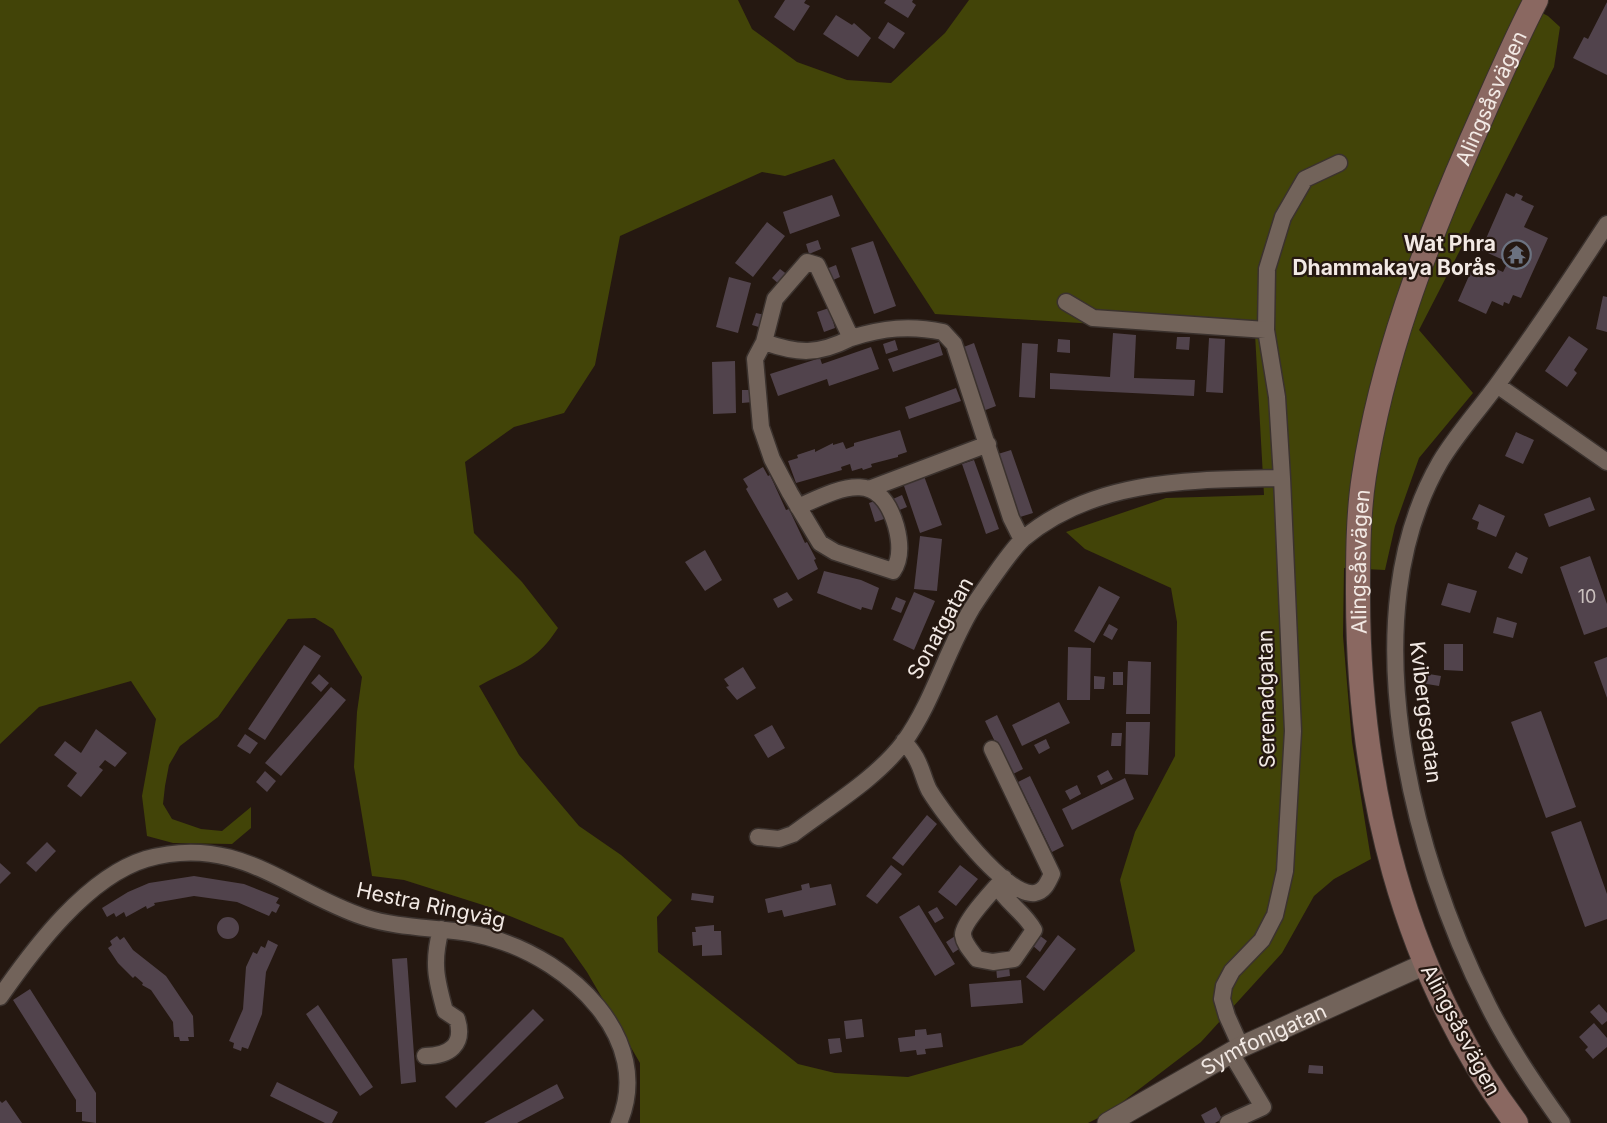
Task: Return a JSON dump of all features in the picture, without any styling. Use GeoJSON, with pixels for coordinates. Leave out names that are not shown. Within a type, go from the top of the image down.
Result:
{"type":"FeatureCollection","features":[{"type":"Feature","properties":{"kind":"main road","name":"Alingsåsvägen"},"geometry":{"type":"LineString","coordinates":[[1516,1123],[1481,1072],[1440,1000],[1425,964],[1395,875],[1371,770],[1358,663],[1358,553],[1363,478],[1390,355],[1416,272],[1514,42],[1536,0]]}},
{"type":"Feature","properties":{"kind":"street","name":"Serenadgatan"},"geometry":{"type":"LineString","coordinates":[[1235,1122],[1263,1107],[1236,1050],[1222,999],[1224,986],[1232,971],[1262,940],[1275,915],[1285,871],[1293,731],[1282,478],[1276,397],[1266,330],[1267,268],[1282,217],[1305,179],[1339,163]]}},
{"type":"Feature","properties":{"kind":"street","name":"Kvibergsgatan"},"geometry":{"type":"LineString","coordinates":[[1562,1123],[1524,1069],[1487,1004],[1445,905],[1417,808],[1403,742],[1394,668],[1398,599],[1410,532],[1440,462],[1497,385],[1607,224]]}},
{"type":"Feature","properties":{"kind":"street"},"geometry":{"type":"LineString","coordinates":[[798,507],[844,489],[860,486],[878,491],[892,510],[900,549],[893,571],[835,552],[820,543],[798,507],[772,459],[761,427],[755,359],[764,342],[775,300],[807,262],[817,265],[851,338]]}},
{"type":"Feature","properties":{"kind":"street"},"geometry":{"type":"LineString","coordinates":[[1066,302],[1093,318],[1266,330]]}},
{"type":"Feature","properties":{"kind":"street"},"geometry":{"type":"LineString","coordinates":[[764,342],[783,349],[812,353],[880,328],[905,327],[943,332],[954,344],[1011,518],[1022,540]]}},
{"type":"Feature","properties":{"kind":"street"},"geometry":{"type":"LineString","coordinates":[[1497,385],[1607,462]]}},
{"type":"Feature","properties":{"kind":"street"},"geometry":{"type":"LineString","coordinates":[[869,489],[988,444]]}},
{"type":"Feature","properties":{"kind":"street","name":"Sonatgatan"},"geometry":{"type":"LineString","coordinates":[[758,837],[779,839],[793,834],[886,762],[904,741],[972,608],[1022,540],[1061,514],[1116,492],[1174,480],[1282,478]]}},
{"type":"Feature","properties":{"kind":"street"},"geometry":{"type":"LineString","coordinates":[[904,741],[918,760],[928,787],[949,820],[1001,882],[1004,897],[1029,921],[1034,930],[1014,959],[993,962],[977,959],[963,937],[963,929],[1001,882]]}},
{"type":"Feature","properties":{"kind":"street"},"geometry":{"type":"LineString","coordinates":[[992,749],[1052,874],[1046,887],[1035,893],[1001,882]]}},
{"type":"Feature","properties":{"kind":"street","name":"Hestra Ringväg"},"geometry":{"type":"LineString","coordinates":[[0,998],[56,927],[86,896],[116,872],[148,859],[200,854],[241,860],[265,869],[355,914],[372,920],[494,939],[521,948],[556,968],[599,1006],[623,1052],[626,1067],[626,1097],[619,1123]]}},
{"type":"Feature","properties":{"kind":"street"},"geometry":{"type":"LineString","coordinates":[[425,1056],[441,1056],[457,1043],[461,1032],[457,1018],[445,1011],[436,979],[434,956],[441,929]]}},
{"type":"Feature","properties":{"kind":"street","name":"Symfonigatan"},"geometry":{"type":"LineString","coordinates":[[1108,1123],[1236,1050],[1425,964]]}},
{"type":"Feature","properties":{"kind":"shaded area"},"geometry":{"type":"Polygon","coordinates":[[[0,0],[738,0],[752,29],[797,62],[847,80],[891,83],[945,33],[969,0],[1524,0],[1523,3],[1548,16],[1560,27],[1554,67],[1419,330],[1473,393],[1419,458],[1395,526],[1385,570],[1344,568],[1343,636],[1352,742],[1371,859],[1334,879],[1314,896],[1282,953],[1201,1042],[1108,1113],[1088,1123],[640,1123],[640,1063],[587,972],[563,938],[483,905],[404,880],[372,876],[354,767],[357,712],[362,677],[333,629],[315,618],[288,619],[218,717],[180,746],[169,765],[163,804],[172,819],[201,829],[222,831],[251,807],[251,828],[232,844],[173,843],[147,836],[142,796],[156,719],[131,681],[39,707],[0,744],[0,0]],[[834,159],[785,176],[762,172],[620,236],[595,365],[564,413],[514,427],[465,462],[474,533],[522,582],[558,628],[541,650],[532,657],[479,686],[519,755],[579,826],[621,855],[672,900],[657,917],[658,952],[798,1064],[835,1073],[908,1077],[1022,1045],[1135,951],[1120,880],[1135,832],[1175,756],[1177,622],[1171,588],[1085,549],[1066,532],[1166,498],[1264,495],[1255,334],[935,314],[834,159]]]}},
{"type":"Feature","properties":{"kind":"building"},"geometry":{"type":"Polygon","coordinates":[[[785,0],[806,0],[804,3],[810,6],[794,31],[774,17],[785,0]]]}},
{"type":"Feature","properties":{"kind":"building"},"geometry":{"type":"Polygon","coordinates":[[[886,0],[913,0],[912,2],[916,5],[908,18],[884,3],[886,0]]]}},
{"type":"Feature","properties":{"kind":"building"},"geometry":{"type":"Polygon","coordinates":[[[1607,2],[1607,75],[1573,58],[1584,37],[1588,39],[1607,2]]]}},
{"type":"Feature","properties":{"kind":"building"},"geometry":{"type":"Polygon","coordinates":[[[836,15],[852,25],[854,23],[871,38],[858,57],[823,34],[836,15]]]}},
{"type":"Feature","properties":{"kind":"building"},"geometry":{"type":"Polygon","coordinates":[[[888,22],[905,33],[894,49],[878,38],[888,22]]]}},
{"type":"Feature","properties":{"kind":"building","name":"Wat Phra Dhammakaya Borås"},"geometry":{"type":"Polygon","coordinates":[[[1506,193],[1514,197],[1516,193],[1523,196],[1521,200],[1534,206],[1524,227],[1548,238],[1521,298],[1513,295],[1509,304],[1504,302],[1503,306],[1492,301],[1486,314],[1458,301],[1476,260],[1503,272],[1508,262],[1481,250],[1506,193]]]}},
{"type":"Feature","properties":{"kind":"building"},"geometry":{"type":"Polygon","coordinates":[[[832,195],[840,216],[790,234],[783,212],[832,195]]]}},
{"type":"Feature","properties":{"kind":"building"},"geometry":{"type":"Polygon","coordinates":[[[767,222],[785,236],[753,277],[735,263],[767,222]]]}},
{"type":"Feature","properties":{"kind":"building"},"geometry":{"type":"Polygon","coordinates":[[[818,240],[821,249],[809,254],[806,244],[818,240]]]}},
{"type":"Feature","properties":{"kind":"building"},"geometry":{"type":"Polygon","coordinates":[[[873,241],[896,306],[874,314],[851,248],[873,241]]]}},
{"type":"Feature","properties":{"kind":"building"},"geometry":{"type":"Polygon","coordinates":[[[836,265],[840,277],[831,281],[826,269],[836,265]]]}},
{"type":"Feature","properties":{"kind":"building"},"geometry":{"type":"Polygon","coordinates":[[[780,269],[788,275],[780,285],[772,278],[780,269]]]}},
{"type":"Feature","properties":{"kind":"building"},"geometry":{"type":"Polygon","coordinates":[[[729,277],[751,283],[738,333],[716,327],[729,277]]]}},
{"type":"Feature","properties":{"kind":"building"},"geometry":{"type":"Polygon","coordinates":[[[1603,296],[1607,297],[1607,332],[1596,329],[1603,296]]]}},
{"type":"Feature","properties":{"kind":"building"},"geometry":{"type":"Polygon","coordinates":[[[829,308],[835,328],[824,332],[817,312],[829,308]]]}},
{"type":"Feature","properties":{"kind":"building"},"geometry":{"type":"Polygon","coordinates":[[[756,313],[765,315],[762,328],[752,325],[756,313]]]}},
{"type":"Feature","properties":{"kind":"building"},"geometry":{"type":"Polygon","coordinates":[[[1113,333],[1136,335],[1134,378],[1195,380],[1194,396],[1050,389],[1050,373],[1110,377],[1113,333]]]}},
{"type":"Feature","properties":{"kind":"building"},"geometry":{"type":"Polygon","coordinates":[[[1569,336],[1588,349],[1574,370],[1577,373],[1567,387],[1545,371],[1569,336]]]}},
{"type":"Feature","properties":{"kind":"building"},"geometry":{"type":"Polygon","coordinates":[[[1177,337],[1190,337],[1189,350],[1176,349],[1177,337]]]}},
{"type":"Feature","properties":{"kind":"building"},"geometry":{"type":"Polygon","coordinates":[[[1209,338],[1225,339],[1223,393],[1206,392],[1209,338]]]}},
{"type":"Feature","properties":{"kind":"building"},"geometry":{"type":"Polygon","coordinates":[[[1058,339],[1070,340],[1070,353],[1057,352],[1058,339]]]}},
{"type":"Feature","properties":{"kind":"building"},"geometry":{"type":"Polygon","coordinates":[[[895,340],[898,350],[886,354],[883,344],[895,340]]]}},
{"type":"Feature","properties":{"kind":"building"},"geometry":{"type":"Polygon","coordinates":[[[939,342],[943,355],[893,372],[888,359],[939,342]]]}},
{"type":"Feature","properties":{"kind":"building"},"geometry":{"type":"Polygon","coordinates":[[[974,343],[996,406],[983,411],[961,348],[974,343]]]}},
{"type":"Feature","properties":{"kind":"building"},"geometry":{"type":"Polygon","coordinates":[[[1022,343],[1038,344],[1035,398],[1019,397],[1022,343]]]}},
{"type":"Feature","properties":{"kind":"building"},"geometry":{"type":"Polygon","coordinates":[[[871,347],[879,369],[829,386],[827,379],[778,396],[770,374],[820,358],[822,364],[871,347]]]}},
{"type":"Feature","properties":{"kind":"building"},"geometry":{"type":"Polygon","coordinates":[[[735,361],[736,413],[713,414],[712,362],[735,361]]]}},
{"type":"Feature","properties":{"kind":"building"},"geometry":{"type":"Polygon","coordinates":[[[956,388],[961,401],[909,419],[905,407],[956,388]]]}},
{"type":"Feature","properties":{"kind":"building"},"geometry":{"type":"Polygon","coordinates":[[[742,390],[752,390],[753,402],[742,403],[742,390]]]}},
{"type":"Feature","properties":{"kind":"building"},"geometry":{"type":"Polygon","coordinates":[[[900,430],[907,452],[898,457],[871,464],[872,467],[863,470],[862,468],[852,471],[850,464],[841,467],[842,470],[796,483],[788,461],[798,458],[797,455],[815,449],[815,452],[833,443],[833,445],[843,442],[846,449],[854,446],[854,443],[900,430]]]}},
{"type":"Feature","properties":{"kind":"building"},"geometry":{"type":"Polygon","coordinates":[[[1516,432],[1534,440],[1523,464],[1505,456],[1516,432]]]}},
{"type":"Feature","properties":{"kind":"building"},"geometry":{"type":"Polygon","coordinates":[[[1011,450],[1033,513],[1020,517],[998,454],[1011,450]]]}},
{"type":"Feature","properties":{"kind":"building"},"geometry":{"type":"Polygon","coordinates":[[[974,460],[999,529],[986,534],[962,464],[974,460]]]}},
{"type":"Feature","properties":{"kind":"building"},"geometry":{"type":"Polygon","coordinates":[[[763,467],[768,476],[770,475],[786,510],[789,509],[805,543],[807,542],[816,559],[814,560],[818,569],[798,580],[746,489],[748,487],[743,479],[763,467]]]}},
{"type":"Feature","properties":{"kind":"building"},"geometry":{"type":"Polygon","coordinates":[[[924,476],[942,525],[920,533],[903,483],[924,476]]]}},
{"type":"Feature","properties":{"kind":"building"},"geometry":{"type":"Polygon","coordinates":[[[902,495],[907,507],[897,511],[893,499],[902,495]]]}},
{"type":"Feature","properties":{"kind":"building"},"geometry":{"type":"Polygon","coordinates":[[[1590,497],[1595,510],[1549,527],[1544,514],[1590,497]]]}},
{"type":"Feature","properties":{"kind":"building"},"geometry":{"type":"Polygon","coordinates":[[[880,499],[887,518],[875,522],[869,503],[880,499]]]}},
{"type":"Feature","properties":{"kind":"building"},"geometry":{"type":"Polygon","coordinates":[[[1479,504],[1505,516],[1496,537],[1477,529],[1479,522],[1472,519],[1479,504]]]}},
{"type":"Feature","properties":{"kind":"building"},"geometry":{"type":"Polygon","coordinates":[[[920,536],[942,539],[937,591],[914,589],[920,536]]]}},
{"type":"Feature","properties":{"kind":"building"},"geometry":{"type":"Polygon","coordinates":[[[705,550],[722,580],[705,591],[685,562],[705,550]]]}},
{"type":"Feature","properties":{"kind":"building"},"geometry":{"type":"Polygon","coordinates":[[[1516,552],[1528,558],[1522,574],[1508,568],[1516,552]]]}},
{"type":"Feature","properties":{"kind":"building"},"geometry":{"type":"Polygon","coordinates":[[[1590,556],[1607,604],[1607,627],[1584,635],[1560,567],[1590,556]]]}},
{"type":"Feature","properties":{"kind":"building"},"geometry":{"type":"Polygon","coordinates":[[[824,571],[861,580],[879,588],[872,610],[862,607],[861,610],[817,593],[824,571]]]}},
{"type":"Feature","properties":{"kind":"building"},"geometry":{"type":"Polygon","coordinates":[[[1448,583],[1477,591],[1470,613],[1441,605],[1448,583]]]}},
{"type":"Feature","properties":{"kind":"building"},"geometry":{"type":"Polygon","coordinates":[[[1099,586],[1120,597],[1094,643],[1074,631],[1099,586]]]}},
{"type":"Feature","properties":{"kind":"building"},"geometry":{"type":"Polygon","coordinates":[[[787,592],[793,600],[778,608],[773,599],[787,592]]]}},
{"type":"Feature","properties":{"kind":"building"},"geometry":{"type":"Polygon","coordinates":[[[914,592],[935,601],[914,650],[893,640],[914,592]]]}},
{"type":"Feature","properties":{"kind":"building"},"geometry":{"type":"Polygon","coordinates":[[[896,597],[906,601],[901,613],[891,609],[896,597]]]}},
{"type":"Feature","properties":{"kind":"building"},"geometry":{"type":"Polygon","coordinates":[[[1497,617],[1517,623],[1513,638],[1493,633],[1497,617]]]}},
{"type":"Feature","properties":{"kind":"building"},"geometry":{"type":"Polygon","coordinates":[[[1109,624],[1118,629],[1112,640],[1103,635],[1109,624]]]}},
{"type":"Feature","properties":{"kind":"building"},"geometry":{"type":"Polygon","coordinates":[[[1444,644],[1463,644],[1463,671],[1444,670],[1444,644]]]}},
{"type":"Feature","properties":{"kind":"building"},"geometry":{"type":"Polygon","coordinates":[[[304,645],[321,656],[265,740],[248,729],[304,645]]]}},
{"type":"Feature","properties":{"kind":"building"},"geometry":{"type":"Polygon","coordinates":[[[1068,647],[1091,648],[1090,700],[1067,700],[1068,647]]]}},
{"type":"Feature","properties":{"kind":"building"},"geometry":{"type":"Polygon","coordinates":[[[1607,657],[1607,698],[1594,662],[1607,657]]]}},
{"type":"Feature","properties":{"kind":"building"},"geometry":{"type":"Polygon","coordinates":[[[1128,661],[1151,662],[1150,714],[1126,714],[1128,661]]]}},
{"type":"Feature","properties":{"kind":"building"},"geometry":{"type":"Polygon","coordinates":[[[743,667],[756,688],[737,700],[726,687],[729,686],[724,679],[743,667]]]}},
{"type":"Feature","properties":{"kind":"building"},"geometry":{"type":"Polygon","coordinates":[[[1113,672],[1123,672],[1123,685],[1113,685],[1113,672]]]}},
{"type":"Feature","properties":{"kind":"building"},"geometry":{"type":"Polygon","coordinates":[[[1423,673],[1441,676],[1439,686],[1421,683],[1423,673]]]}},
{"type":"Feature","properties":{"kind":"building"},"geometry":{"type":"Polygon","coordinates":[[[319,674],[329,683],[321,692],[311,683],[319,674]]]}},
{"type":"Feature","properties":{"kind":"building"},"geometry":{"type":"Polygon","coordinates":[[[1094,676],[1105,677],[1104,689],[1094,689],[1094,676]]]}},
{"type":"Feature","properties":{"kind":"building"},"geometry":{"type":"Polygon","coordinates":[[[331,687],[346,700],[281,776],[265,763],[331,687]]]}},
{"type":"Feature","properties":{"kind":"building"},"geometry":{"type":"Polygon","coordinates":[[[1059,702],[1070,723],[1022,746],[1012,725],[1059,702]]]}},
{"type":"Feature","properties":{"kind":"building"},"geometry":{"type":"Polygon","coordinates":[[[1541,711],[1576,807],[1546,818],[1511,722],[1541,711]]]}},
{"type":"Feature","properties":{"kind":"building"},"geometry":{"type":"Polygon","coordinates":[[[997,715],[1023,769],[1011,775],[985,721],[997,715]]]}},
{"type":"Feature","properties":{"kind":"building"},"geometry":{"type":"Polygon","coordinates":[[[1126,722],[1150,722],[1148,775],[1125,774],[1126,722]]]}},
{"type":"Feature","properties":{"kind":"building"},"geometry":{"type":"Polygon","coordinates":[[[772,725],[785,748],[768,758],[754,735],[772,725]]]}},
{"type":"Feature","properties":{"kind":"building"},"geometry":{"type":"Polygon","coordinates":[[[96,729],[127,753],[115,767],[105,760],[99,767],[103,770],[81,797],[67,786],[77,773],[54,755],[65,741],[81,753],[96,729]]]}},
{"type":"Feature","properties":{"kind":"building"},"geometry":{"type":"Polygon","coordinates":[[[1112,733],[1122,733],[1121,746],[1111,746],[1112,733]]]}},
{"type":"Feature","properties":{"kind":"building"},"geometry":{"type":"Polygon","coordinates":[[[245,734],[258,743],[250,754],[237,746],[245,734]]]}},
{"type":"Feature","properties":{"kind":"building"},"geometry":{"type":"Polygon","coordinates":[[[1046,739],[1050,748],[1039,754],[1034,745],[1046,739]]]}},
{"type":"Feature","properties":{"kind":"building"},"geometry":{"type":"Polygon","coordinates":[[[1108,770],[1113,779],[1101,785],[1097,776],[1108,770]]]}},
{"type":"Feature","properties":{"kind":"building"},"geometry":{"type":"Polygon","coordinates":[[[265,771],[276,781],[267,792],[256,782],[265,771]]]}},
{"type":"Feature","properties":{"kind":"building"},"geometry":{"type":"Polygon","coordinates":[[[1030,776],[1064,846],[1052,852],[1018,782],[1030,776]]]}},
{"type":"Feature","properties":{"kind":"building"},"geometry":{"type":"Polygon","coordinates":[[[1125,778],[1134,799],[1072,830],[1062,809],[1125,778]]]}},
{"type":"Feature","properties":{"kind":"building"},"geometry":{"type":"Polygon","coordinates":[[[1077,785],[1081,794],[1070,800],[1065,791],[1077,785]]]}},
{"type":"Feature","properties":{"kind":"building"},"geometry":{"type":"Polygon","coordinates":[[[927,815],[937,824],[903,866],[892,858],[927,815]]]}},
{"type":"Feature","properties":{"kind":"building"},"geometry":{"type":"Polygon","coordinates":[[[1581,821],[1607,894],[1607,919],[1585,927],[1551,832],[1581,821]]]}},
{"type":"Feature","properties":{"kind":"building"},"geometry":{"type":"Polygon","coordinates":[[[47,842],[56,851],[36,872],[26,863],[47,842]]]}},
{"type":"Feature","properties":{"kind":"building"},"geometry":{"type":"Polygon","coordinates":[[[0,863],[11,873],[0,884],[0,863]]]}},
{"type":"Feature","properties":{"kind":"building"},"geometry":{"type":"Polygon","coordinates":[[[891,865],[902,874],[877,904],[866,896],[891,865]]]}},
{"type":"Feature","properties":{"kind":"building"},"geometry":{"type":"Polygon","coordinates":[[[960,865],[978,879],[956,906],[938,892],[960,865]]]}},
{"type":"Feature","properties":{"kind":"building"},"geometry":{"type":"Polygon","coordinates":[[[194,876],[244,884],[279,898],[276,903],[280,905],[276,913],[272,911],[269,916],[237,902],[194,896],[154,903],[155,905],[147,909],[146,906],[126,917],[124,912],[116,917],[114,913],[107,917],[102,908],[128,892],[149,883],[194,876]]]}},
{"type":"Feature","properties":{"kind":"building"},"geometry":{"type":"Polygon","coordinates":[[[809,883],[810,888],[831,884],[836,905],[784,917],[782,910],[768,913],[765,899],[802,890],[801,885],[809,883]]]}},
{"type":"Feature","properties":{"kind":"building"},"geometry":{"type":"Polygon","coordinates":[[[692,893],[714,896],[713,903],[691,900],[692,893]]]}},
{"type":"Feature","properties":{"kind":"building"},"geometry":{"type":"Polygon","coordinates":[[[919,905],[955,964],[935,976],[899,917],[919,905]]]}},
{"type":"Feature","properties":{"kind":"building"},"geometry":{"type":"Polygon","coordinates":[[[937,907],[944,918],[935,923],[928,912],[937,907]]]}},
{"type":"Feature","properties":{"kind":"building"},"geometry":{"type":"Polygon","coordinates":[[[228,917],[236,920],[239,928],[236,936],[228,939],[220,936],[217,928],[220,920],[228,917]]]}},
{"type":"Feature","properties":{"kind":"building"},"geometry":{"type":"Polygon","coordinates":[[[714,925],[714,931],[721,931],[722,955],[702,956],[702,945],[693,946],[692,932],[696,932],[695,927],[714,925]]]}},
{"type":"Feature","properties":{"kind":"building"},"geometry":{"type":"Polygon","coordinates":[[[1039,935],[1047,941],[1040,952],[1032,945],[1039,935]]]}},
{"type":"Feature","properties":{"kind":"building"},"geometry":{"type":"Polygon","coordinates":[[[1058,935],[1076,949],[1044,991],[1026,977],[1058,935]]]}},
{"type":"Feature","properties":{"kind":"building"},"geometry":{"type":"Polygon","coordinates":[[[117,936],[120,940],[124,937],[133,950],[166,976],[193,1016],[194,1037],[188,1037],[189,1041],[180,1041],[179,1037],[174,1037],[173,1022],[151,990],[142,985],[143,983],[135,976],[133,978],[118,963],[108,948],[112,945],[110,941],[117,936]]]}},
{"type":"Feature","properties":{"kind":"building"},"geometry":{"type":"Polygon","coordinates":[[[955,936],[962,947],[953,953],[946,942],[955,936]]]}},
{"type":"Feature","properties":{"kind":"building"},"geometry":{"type":"Polygon","coordinates":[[[268,940],[278,945],[266,972],[262,1014],[248,1049],[242,1047],[241,1051],[233,1048],[234,1043],[229,1041],[243,1009],[246,967],[253,952],[257,954],[261,946],[265,948],[268,940]]]}},
{"type":"Feature","properties":{"kind":"building"},"geometry":{"type":"Polygon","coordinates":[[[407,958],[416,1082],[401,1084],[392,959],[407,958]]]}},
{"type":"Feature","properties":{"kind":"building"},"geometry":{"type":"Polygon","coordinates":[[[1009,966],[1010,976],[997,978],[996,967],[1009,966]]]}},
{"type":"Feature","properties":{"kind":"building"},"geometry":{"type":"Polygon","coordinates":[[[1021,980],[1023,1003],[971,1007],[969,984],[1021,980]]]}},
{"type":"Feature","properties":{"kind":"building"},"geometry":{"type":"Polygon","coordinates":[[[30,989],[96,1093],[96,1123],[82,1121],[82,1112],[76,1112],[76,1100],[13,1000],[30,989]]]}},
{"type":"Feature","properties":{"kind":"building"},"geometry":{"type":"Polygon","coordinates":[[[1599,1004],[1607,1013],[1607,1021],[1602,1025],[1590,1012],[1599,1004]]]}},
{"type":"Feature","properties":{"kind":"building"},"geometry":{"type":"Polygon","coordinates":[[[318,1005],[373,1087],[360,1096],[306,1014],[318,1005]]]}},
{"type":"Feature","properties":{"kind":"building"},"geometry":{"type":"Polygon","coordinates":[[[533,1009],[544,1020],[456,1108],[445,1097],[533,1009]]]}},
{"type":"Feature","properties":{"kind":"building"},"geometry":{"type":"Polygon","coordinates":[[[862,1019],[864,1037],[846,1039],[844,1021],[862,1019]]]}},
{"type":"Feature","properties":{"kind":"building"},"geometry":{"type":"Polygon","coordinates":[[[1594,1023],[1607,1038],[1607,1047],[1593,1059],[1585,1050],[1588,1047],[1579,1037],[1594,1023]]]}},
{"type":"Feature","properties":{"kind":"building"},"geometry":{"type":"Polygon","coordinates":[[[926,1029],[927,1035],[941,1033],[943,1047],[925,1049],[926,1054],[917,1055],[916,1050],[900,1052],[898,1038],[915,1036],[915,1030],[926,1029]]]}},
{"type":"Feature","properties":{"kind":"building"},"geometry":{"type":"Polygon","coordinates":[[[840,1038],[842,1052],[830,1054],[828,1039],[840,1038]]]}},
{"type":"Feature","properties":{"kind":"building"},"geometry":{"type":"Polygon","coordinates":[[[1309,1065],[1323,1066],[1323,1074],[1308,1073],[1309,1065]]]}},
{"type":"Feature","properties":{"kind":"building"},"geometry":{"type":"Polygon","coordinates":[[[277,1082],[338,1112],[332,1123],[325,1123],[270,1096],[277,1082]]]}},
{"type":"Feature","properties":{"kind":"building"},"geometry":{"type":"Polygon","coordinates":[[[557,1084],[564,1098],[517,1123],[484,1123],[557,1084]]]}},
{"type":"Feature","properties":{"kind":"building"},"geometry":{"type":"Polygon","coordinates":[[[6,1100],[22,1123],[0,1123],[0,1101],[2,1103],[6,1100]]]}},
{"type":"Feature","properties":{"kind":"building"},"geometry":{"type":"Polygon","coordinates":[[[1216,1107],[1222,1119],[1215,1123],[1205,1123],[1201,1115],[1216,1107]]]}},
{"type":"Feature","properties":{"kind":"place","name":"Wat Phra Dhammakaya Borås"},"geometry":{"type":"Point","coordinates":[1517,255]}}]}
